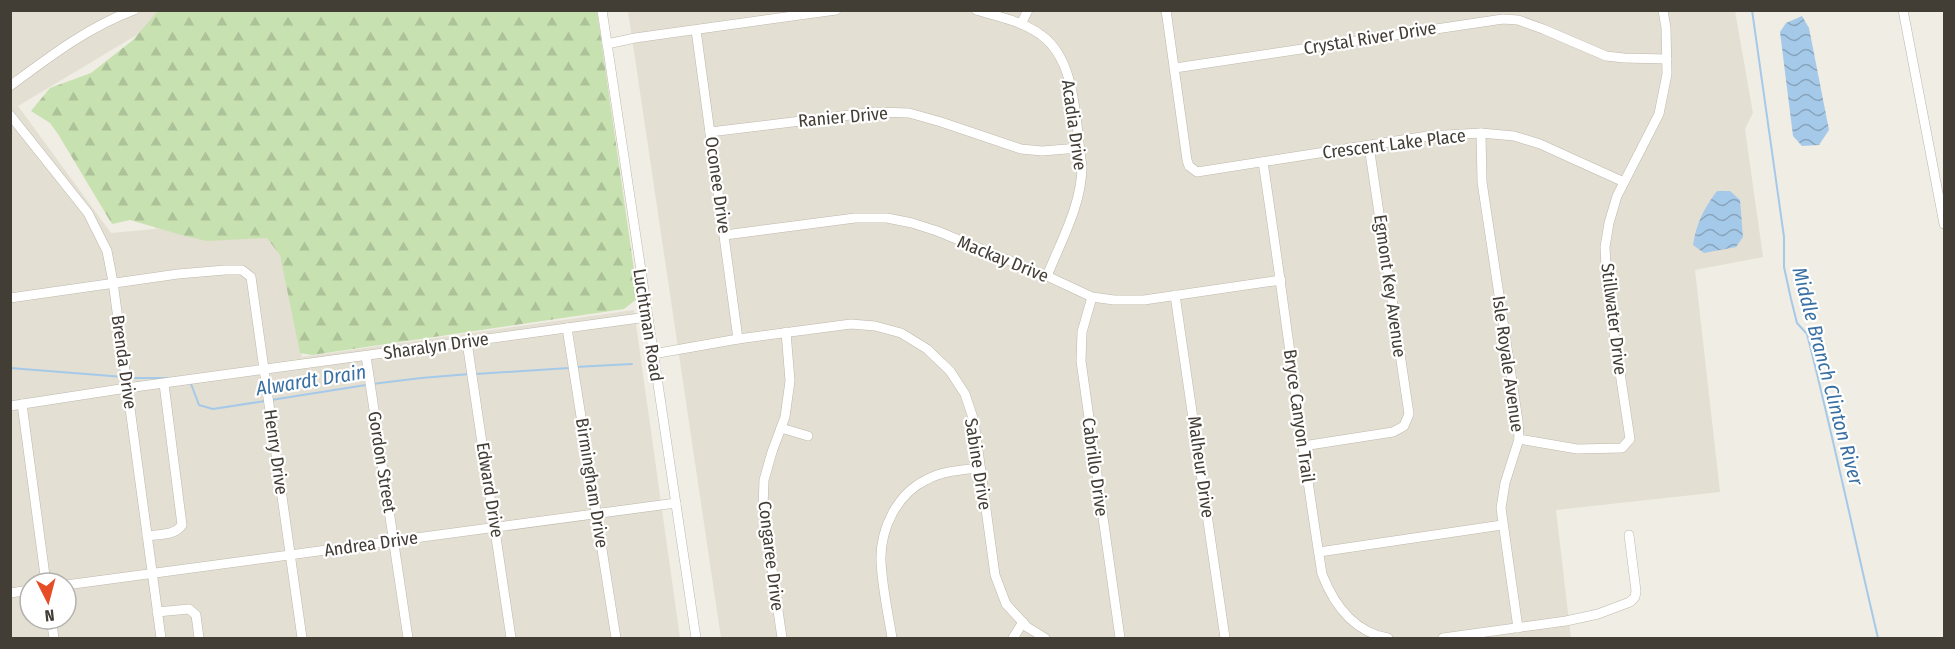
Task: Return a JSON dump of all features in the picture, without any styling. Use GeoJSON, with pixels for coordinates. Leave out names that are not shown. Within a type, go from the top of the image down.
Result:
{"type":"FeatureCollection","features":[{"type":"Feature","properties":{"kind":"street"},"geometry":{"type":"LineString","coordinates":[[10,86],[71,42],[120,15],[134,10]]}},
{"type":"Feature","properties":{"kind":"street","name":"Luchtman Road"},"geometry":{"type":"LineString","coordinates":[[602,10],[696,639]]}},
{"type":"Feature","properties":{"kind":"street"},"geometry":{"type":"LineString","coordinates":[[607,44],[836,10]]}},
{"type":"Feature","properties":{"kind":"street","name":"Acadia Drive"},"geometry":{"type":"LineString","coordinates":[[976,10],[1021,24],[1043,36],[1059,55],[1069,77],[1082,172],[1079,195],[1047,276]]}},
{"type":"Feature","properties":{"kind":"street"},"geometry":{"type":"LineString","coordinates":[[1021,24],[1029,10]]}},
{"type":"Feature","properties":{"kind":"street"},"geometry":{"type":"LineString","coordinates":[[1166,10],[1175,68]]}},
{"type":"Feature","properties":{"kind":"street","name":"Stillwater Drive"},"geometry":{"type":"LineString","coordinates":[[1519,439],[1577,449],[1614,449],[1622,448],[1630,439],[1607,286],[1605,247],[1613,208],[1659,114],[1666,84],[1667,59],[1663,10]]}},
{"type":"Feature","properties":{"kind":"street"},"geometry":{"type":"LineString","coordinates":[[1903,10],[1944,224]]}},
{"type":"Feature","properties":{"kind":"street","name":"Crystal River Drive"},"geometry":{"type":"LineString","coordinates":[[1175,68],[1503,19],[1518,20],[1606,56],[1667,59]]}},
{"type":"Feature","properties":{"kind":"street","name":"Oconee Drive"},"geometry":{"type":"LineString","coordinates":[[696,30],[738,339]]}},
{"type":"Feature","properties":{"kind":"street","name":"Crescent Lake Place"},"geometry":{"type":"LineString","coordinates":[[1175,68],[1187,160],[1193,170],[1202,172],[1428,136],[1481,133],[1514,136],[1540,144],[1624,182]]}},
{"type":"Feature","properties":{"kind":"street","name":"Ranier Drive"},"geometry":{"type":"LineString","coordinates":[[710,132],[875,111],[909,113],[1021,149],[1042,151],[1079,148]]}},
{"type":"Feature","properties":{"kind":"street","name":"Brenda Drive"},"geometry":{"type":"LineString","coordinates":[[10,116],[88,213],[107,251],[161,639]]}},
{"type":"Feature","properties":{"kind":"street","name":"Isle Royale Avenue"},"geometry":{"type":"LineString","coordinates":[[1481,133],[1482,182],[1517,408],[1519,439],[1502,493],[1502,525],[1518,628]]}},
{"type":"Feature","properties":{"kind":"street","name":"Egmont Key Avenue"},"geometry":{"type":"LineString","coordinates":[[1303,446],[1387,434],[1404,426],[1408,414],[1369,146]]}},
{"type":"Feature","properties":{"kind":"street","name":"Bryce Canyon Trail"},"geometry":{"type":"LineString","coordinates":[[1263,162],[1322,574],[1329,593],[1344,614],[1361,628],[1389,639]]}},
{"type":"Feature","properties":{"kind":"street","name":"Mackay Drive"},"geometry":{"type":"LineString","coordinates":[[725,235],[855,218],[887,218],[937,231],[1092,297],[1133,300],[1281,280]]}},
{"type":"Feature","properties":{"kind":"street","name":"Henry Drive"},"geometry":{"type":"LineString","coordinates":[[113,284],[225,270],[242,270],[251,277],[302,639]]}},
{"type":"Feature","properties":{"kind":"street"},"geometry":{"type":"LineString","coordinates":[[10,298],[113,284]]}},
{"type":"Feature","properties":{"kind":"street","name":"Malheur Drive"},"geometry":{"type":"LineString","coordinates":[[1175,295],[1225,639]]}},
{"type":"Feature","properties":{"kind":"street","name":"Cabrillo Drive"},"geometry":{"type":"LineString","coordinates":[[1092,297],[1082,332],[1081,362],[1120,639]]}},
{"type":"Feature","properties":{"kind":"street","name":"Sharalyn Drive"},"geometry":{"type":"LineString","coordinates":[[10,406],[647,317]]}},
{"type":"Feature","properties":{"kind":"street","name":"Sabine Drive"},"geometry":{"type":"LineString","coordinates":[[652,354],[738,339],[850,324],[875,326],[901,333],[927,349],[950,371],[965,394],[974,421],[995,575],[1006,604],[1023,622],[1046,639]]}},
{"type":"Feature","properties":{"kind":"street","name":"Birmingham Drive"},"geometry":{"type":"LineString","coordinates":[[567,328],[616,639]]}},
{"type":"Feature","properties":{"kind":"street","name":"Congaree Drive"},"geometry":{"type":"LineString","coordinates":[[782,639],[763,507],[764,480],[785,417],[790,381],[786,332]]}},
{"type":"Feature","properties":{"kind":"street","name":"Edward Drive"},"geometry":{"type":"LineString","coordinates":[[467,342],[511,639]]}},
{"type":"Feature","properties":{"kind":"street","name":"Gordon Street"},"geometry":{"type":"LineString","coordinates":[[366,356],[408,639]]}},
{"type":"Feature","properties":{"kind":"street"},"geometry":{"type":"LineString","coordinates":[[147,536],[171,533],[180,529],[182,525],[164,384]]}},
{"type":"Feature","properties":{"kind":"street"},"geometry":{"type":"LineString","coordinates":[[22,404],[44,571]]}},
{"type":"Feature","properties":{"kind":"street"},"geometry":{"type":"LineString","coordinates":[[781,428],[808,436]]}},
{"type":"Feature","properties":{"kind":"street"},"geometry":{"type":"LineString","coordinates":[[892,639],[881,560],[883,536],[892,514],[906,494],[926,480],[952,471],[980,468]]}},
{"type":"Feature","properties":{"kind":"street","name":"Andrea Drive"},"geometry":{"type":"LineString","coordinates":[[78,583],[676,503]]}},
{"type":"Feature","properties":{"kind":"street"},"geometry":{"type":"LineString","coordinates":[[1319,552],[1502,525]]}},
{"type":"Feature","properties":{"kind":"street"},"geometry":{"type":"LineString","coordinates":[[1443,639],[1585,617],[1630,602],[1635,597],[1636,591],[1629,535]]}},
{"type":"Feature","properties":{"kind":"street"},"geometry":{"type":"LineString","coordinates":[[157,612],[189,609],[196,615],[199,639]]}},
{"type":"Feature","properties":{"kind":"street"},"geometry":{"type":"LineString","coordinates":[[1013,639],[1023,622]]}},
{"type":"Feature","properties":{"kind":"shaded area"},"geometry":{"type":"Polygon","coordinates":[[[10,11],[272,11],[145,30],[18,106],[111,233],[175,227],[277,209],[302,357],[634,310],[680,638],[11,638],[10,11]]]}},
{"type":"Feature","properties":{"kind":"shaded area"},"geometry":{"type":"Polygon","coordinates":[[[628,11],[1735,11],[1753,113],[1745,129],[1763,257],[1695,270],[1720,492],[1556,510],[1571,638],[721,638],[628,11]]]}},
{"type":"Feature","properties":{"kind":"green space"},"geometry":{"type":"Polygon","coordinates":[[[597,11],[638,298],[624,309],[312,355],[300,353],[280,255],[267,238],[207,241],[130,220],[112,224],[58,134],[50,123],[31,111],[50,88],[91,73],[133,40],[157,12],[597,11]]]}},
{"type":"Feature","properties":{"kind":"water"},"geometry":{"type":"Polygon","coordinates":[[[1802,16],[1809,28],[1829,130],[1819,145],[1802,146],[1793,136],[1780,32],[1786,23],[1802,16]]]}},
{"type":"Feature","properties":{"kind":"water"},"geometry":{"type":"Polygon","coordinates":[[[1717,191],[1730,191],[1740,200],[1743,237],[1736,247],[1704,253],[1693,245],[1694,237],[1701,216],[1717,191]]]}},
{"type":"Feature","properties":{"kind":"waterway","name":"Middle Branch Clinton River"},"geometry":{"type":"LineString","coordinates":[[1752,10],[1784,237],[1784,267],[1797,323],[1807,334],[1878,638]]}},
{"type":"Feature","properties":{"kind":"waterway","name":"Alwardt Drain"},"geometry":{"type":"LineString","coordinates":[[575,367],[632,364]]}},
{"type":"Feature","properties":{"kind":"waterway","name":"Alwardt Drain"},"geometry":{"type":"LineString","coordinates":[[10,368],[124,377]]}},
{"type":"Feature","properties":{"kind":"waterway","name":"Alwardt Drain"},"geometry":{"type":"LineString","coordinates":[[476,374],[569,368]]}},
{"type":"Feature","properties":{"kind":"waterway","name":"Alwardt Drain"},"geometry":{"type":"LineString","coordinates":[[372,384],[470,374]]}},
{"type":"Feature","properties":{"kind":"waterway","name":"Alwardt Drain"},"geometry":{"type":"LineString","coordinates":[[130,378],[169,378]]}},
{"type":"Feature","properties":{"kind":"waterway","name":"Alwardt Drain"},"geometry":{"type":"LineString","coordinates":[[191,384],[199,405],[213,409],[265,401]]}},
{"type":"Feature","properties":{"kind":"waterway","name":"Alwardt Drain"},"geometry":{"type":"LineString","coordinates":[[271,400],[366,385]]}}]}
